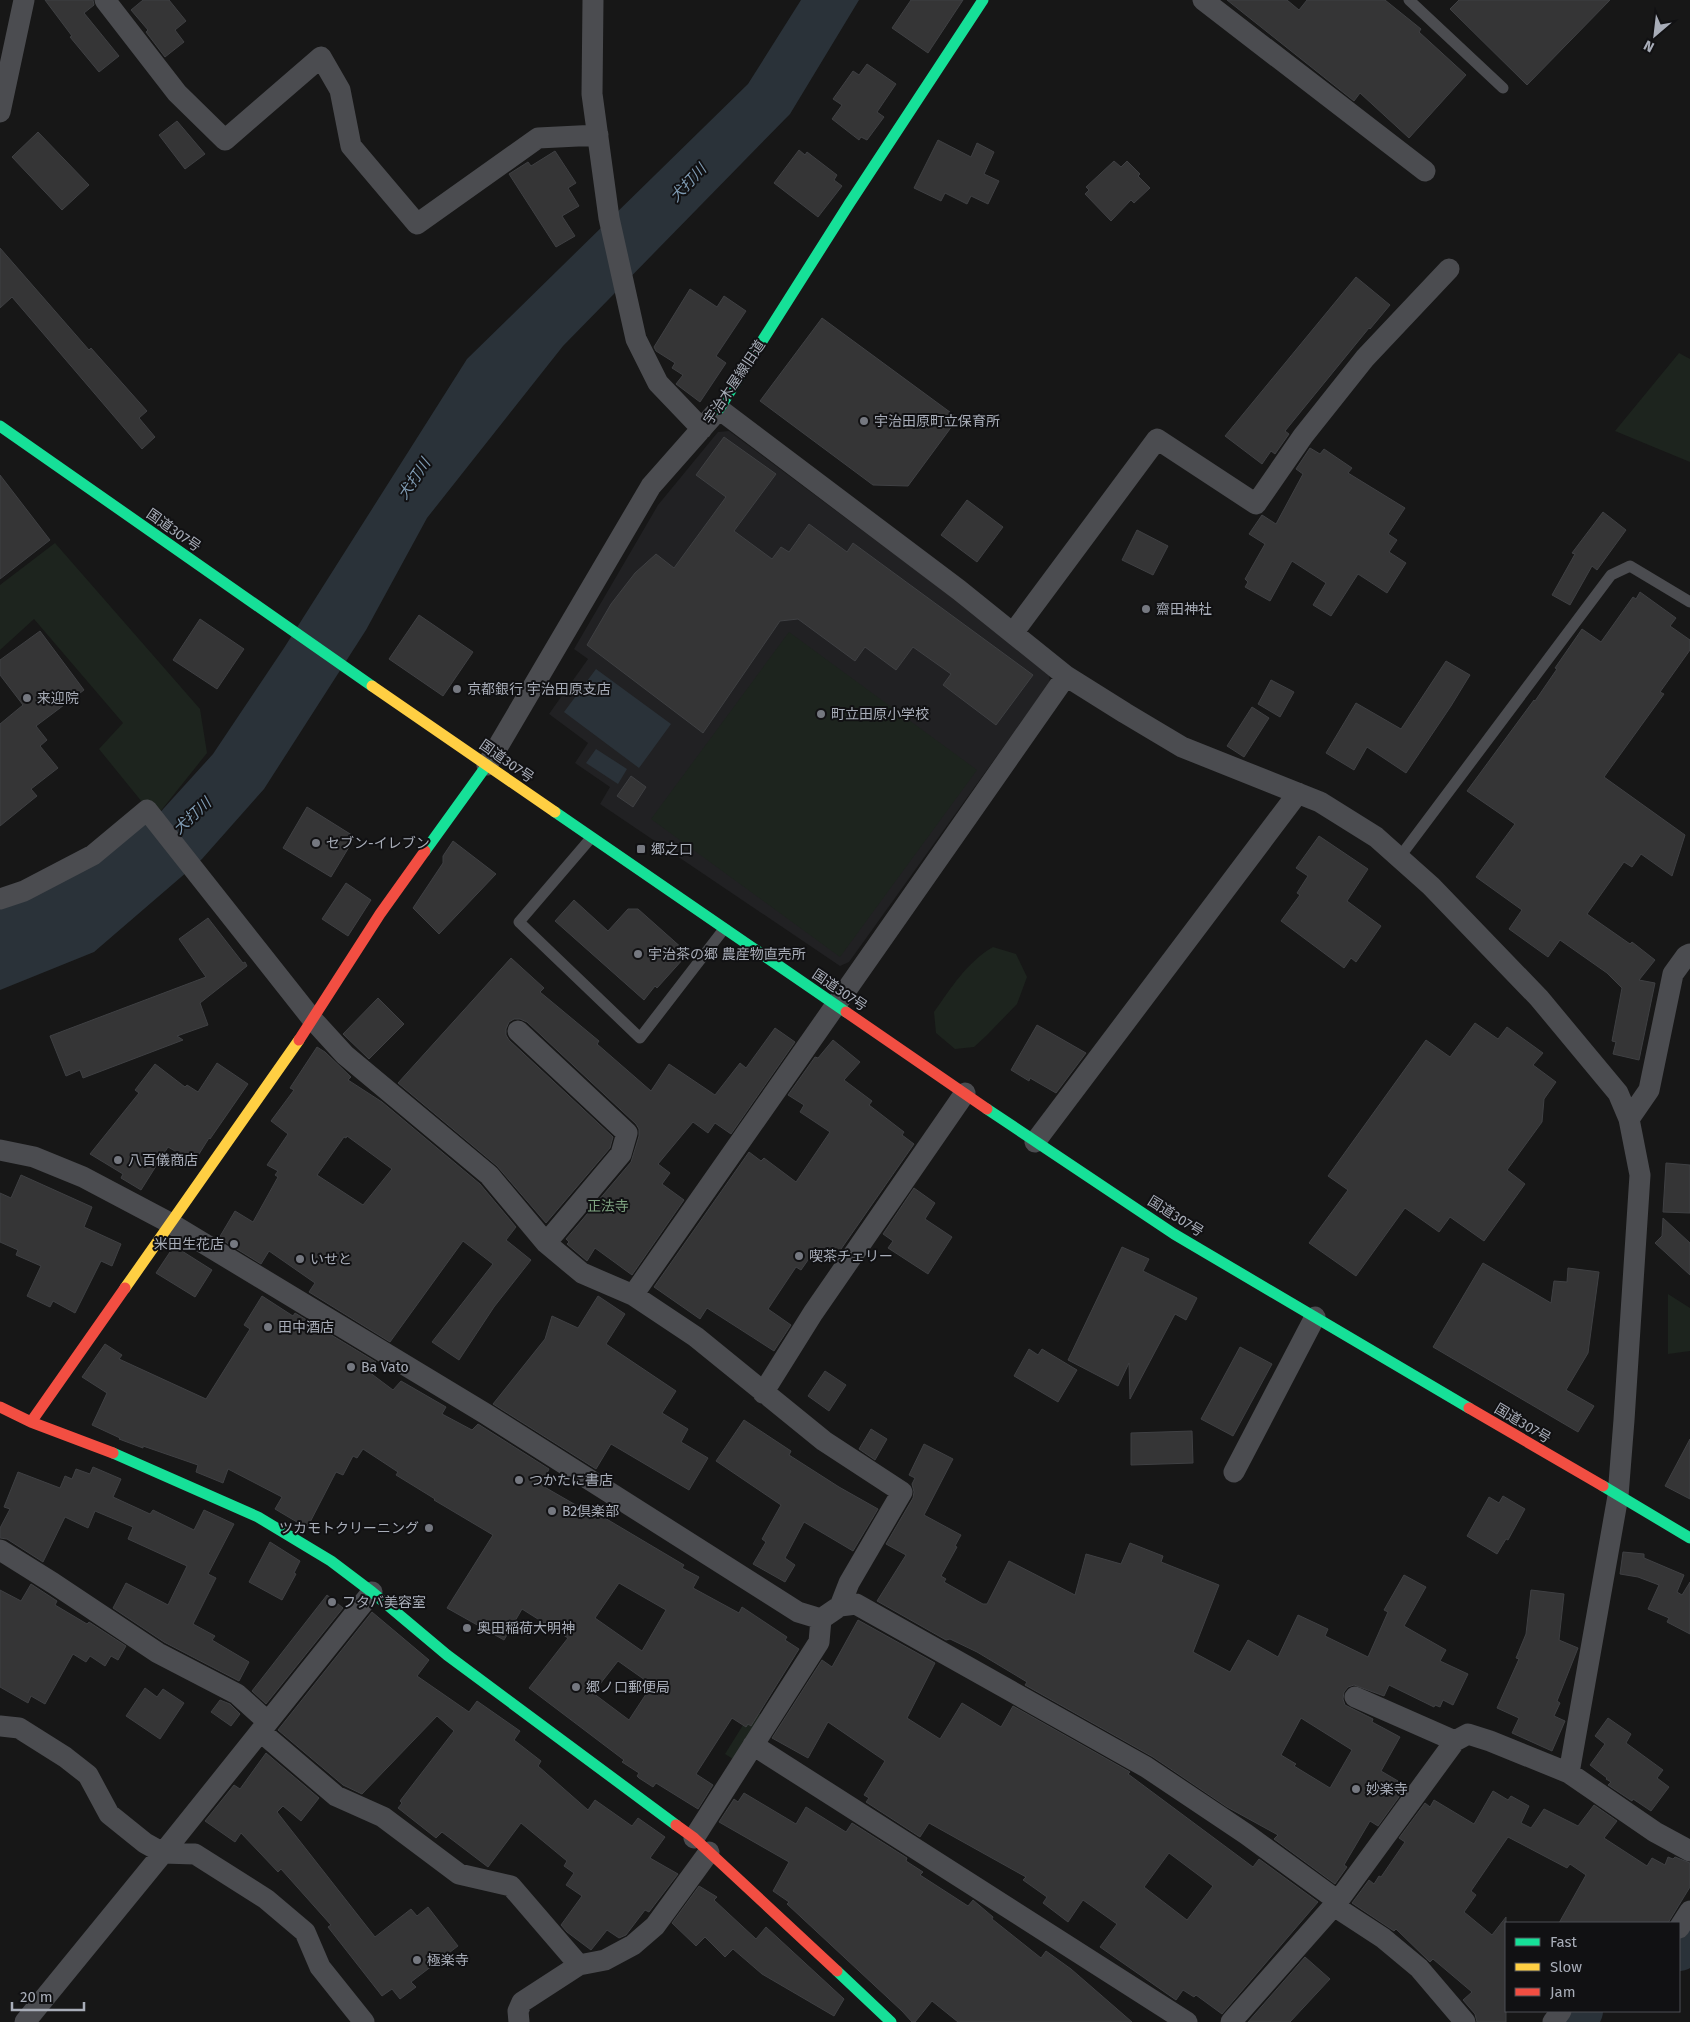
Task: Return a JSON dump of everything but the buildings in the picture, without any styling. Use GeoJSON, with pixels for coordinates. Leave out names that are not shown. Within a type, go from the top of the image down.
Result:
{"type":"FeatureCollection","features":[{"type":"Feature","properties":{"kind":"main road","name":"宇治木屋線旧道"},"geometry":{"type":"LineString","coordinates":[[719,409],[849,204],[983,0]]}},
{"type":"Feature","properties":{"kind":"main road","name":"国道307号"},"geometry":{"type":"LineString","coordinates":[[0,426],[255,606],[590,838],[1035,1142],[1174,1234],[1690,1538]]}},
{"type":"Feature","properties":{"kind":"main road"},"geometry":{"type":"LineString","coordinates":[[32,1422],[313,1020],[380,914],[487,765]]}},
{"type":"Feature","properties":{"kind":"main road"},"geometry":{"type":"LineString","coordinates":[[0,1407],[32,1422],[131,1460],[258,1517],[331,1561],[372,1592],[447,1655],[701,1845],[891,2022]]}},
{"type":"Feature","properties":{"kind":"street"},"geometry":{"type":"LineString","coordinates":[[0,112],[24,0]]}},
{"type":"Feature","properties":{"kind":"street"},"geometry":{"type":"LineString","coordinates":[[106,0],[177,93],[225,140],[321,57],[340,90],[351,146],[417,224],[538,138],[598,135]]}},
{"type":"Feature","properties":{"kind":"street"},"geometry":{"type":"LineString","coordinates":[[593,0],[592,94],[610,218],[636,339],[658,383],[702,429]]}},
{"type":"Feature","properties":{"kind":"street"},"geometry":{"type":"LineString","coordinates":[[1204,0],[1425,171]]}},
{"type":"Feature","properties":{"kind":"street"},"geometry":{"type":"LineString","coordinates":[[1013,633],[1157,439],[1256,504],[1303,436],[1365,358],[1448,270]]}},
{"type":"Feature","properties":{"kind":"street"},"geometry":{"type":"LineString","coordinates":[[719,409],[951,584],[1066,676],[1125,714],[1182,747],[1320,802],[1376,837],[1431,886],[1539,998],[1618,1093],[1630,1119],[1640,1175],[1618,1496],[1569,1773]]}},
{"type":"Feature","properties":{"kind":"street","name":"宇治木屋線旧道"},"geometry":{"type":"LineString","coordinates":[[487,765],[651,486],[719,409]]}},
{"type":"Feature","properties":{"kind":"street"},"geometry":{"type":"LineString","coordinates":[[633,1295],[1066,676]]}},
{"type":"Feature","properties":{"kind":"street"},"geometry":{"type":"LineString","coordinates":[[1035,1142],[1298,793]]}},
{"type":"Feature","properties":{"kind":"street"},"geometry":{"type":"LineString","coordinates":[[0,900],[24,892],[94,855],[147,810],[313,1020],[345,1054],[489,1175],[546,1243],[582,1273],[633,1295],[696,1337],[824,1441],[902,1492],[850,1583],[840,1606]]}},
{"type":"Feature","properties":{"kind":"street"},"geometry":{"type":"LineString","coordinates":[[1630,1119],[1648,1090],[1674,974],[1686,956],[1690,954]]}},
{"type":"Feature","properties":{"kind":"street"},"geometry":{"type":"LineString","coordinates":[[518,1031],[626,1133],[621,1154],[546,1243]]}},
{"type":"Feature","properties":{"kind":"street"},"geometry":{"type":"LineString","coordinates":[[763,1393],[813,1313],[964,1093]]}},
{"type":"Feature","properties":{"kind":"street"},"geometry":{"type":"LineString","coordinates":[[0,1150],[34,1157],[83,1177],[170,1224],[486,1414],[798,1612],[821,1619]]}},
{"type":"Feature","properties":{"kind":"street"},"geometry":{"type":"LineString","coordinates":[[1234,1472],[1315,1317]]}},
{"type":"Feature","properties":{"kind":"street"},"geometry":{"type":"LineString","coordinates":[[0,1550],[158,1653],[237,1694],[264,1727],[336,1796],[383,1817],[459,1874],[511,1886],[579,1965]]}},
{"type":"Feature","properties":{"kind":"street"},"geometry":{"type":"LineString","coordinates":[[25,2022],[372,1592]]}},
{"type":"Feature","properties":{"kind":"street"},"geometry":{"type":"LineString","coordinates":[[821,1619],[840,1606],[856,1604],[1146,1767],[1246,1834],[1383,1938],[1419,1968],[1465,2022]]}},
{"type":"Feature","properties":{"kind":"street"},"geometry":{"type":"LineString","coordinates":[[519,2022],[518,2011],[522,2002],[579,1965],[605,1960],[633,1945],[655,1926],[701,1845],[753,1745],[819,1642],[821,1619]]}},
{"type":"Feature","properties":{"kind":"street"},"geometry":{"type":"LineString","coordinates":[[1355,1697],[1455,1741]]}},
{"type":"Feature","properties":{"kind":"street"},"geometry":{"type":"LineString","coordinates":[[0,1726],[19,1728],[65,1757],[88,1775],[109,1814],[145,1843],[163,1853],[195,1854],[266,1899],[305,1932],[320,1967],[364,2022]]}},
{"type":"Feature","properties":{"kind":"street"},"geometry":{"type":"LineString","coordinates":[[1231,2022],[1336,1903],[1455,1741],[1468,1734],[1569,1773],[1655,1832],[1690,1851]]}},
{"type":"Feature","properties":{"kind":"street"},"geometry":{"type":"LineString","coordinates":[[753,1745],[1186,2022]]}},
{"type":"Feature","properties":{"kind":"street"},"geometry":{"type":"LineString","coordinates":[[1680,1926],[1690,1911]]}},
{"type":"Feature","properties":{"kind":"lane"},"geometry":{"type":"LineString","coordinates":[[1409,0],[1503,88]]}},
{"type":"Feature","properties":{"kind":"lane"},"geometry":{"type":"LineString","coordinates":[[1399,858],[1611,575],[1630,566],[1690,602]]}},
{"type":"Feature","properties":{"kind":"lane"},"geometry":{"type":"LineString","coordinates":[[590,838],[519,922],[640,1038],[724,929]]}},
{"type":"Feature","properties":{"kind":"shaded area"},"geometry":{"type":"Polygon","coordinates":[[[1679,353],[1690,359],[1690,462],[1615,431],[1679,353]]]}},
{"type":"Feature","properties":{"kind":"shaded area"},"geometry":{"type":"Polygon","coordinates":[[[729,431],[1048,669],[1050,682],[849,962],[840,966],[600,804],[610,787],[575,763],[588,743],[549,714],[588,659],[574,649],[658,505],[718,432],[729,431]]]}},
{"type":"Feature","properties":{"kind":"shaded area"},"geometry":{"type":"Polygon","coordinates":[[[55,543],[200,709],[207,753],[155,818],[99,749],[123,723],[34,619],[0,650],[0,585],[55,543]]]}},
{"type":"Feature","properties":{"kind":"shaded area"},"geometry":{"type":"Polygon","coordinates":[[[789,632],[977,770],[840,957],[651,819],[789,632]]]}},
{"type":"Feature","properties":{"kind":"shaded area"},"geometry":{"type":"Polygon","coordinates":[[[993,947],[1016,954],[1027,977],[1017,1004],[974,1047],[955,1049],[936,1033],[934,1012],[967,968],[983,953],[993,947]]]}},
{"type":"Feature","properties":{"kind":"shaded area"},"geometry":{"type":"Polygon","coordinates":[[[1668,1294],[1690,1308],[1690,1351],[1668,1354],[1668,1294]]]}},
{"type":"Feature","properties":{"kind":"shaded area"},"geometry":{"type":"Polygon","coordinates":[[[753,1709],[769,1720],[741,1764],[725,1754],[753,1709]]]}},
{"type":"Feature","properties":{"kind":"water","name":"犬打川"},"geometry":{"type":"Polygon","coordinates":[[[801,0],[859,0],[790,114],[563,346],[427,518],[366,630],[264,789],[202,859],[94,952],[0,990],[0,907],[155,818],[213,754],[284,648],[467,359],[748,84],[801,0]]]}},
{"type":"Feature","properties":{"kind":"water"},"geometry":{"type":"Polygon","coordinates":[[[596,669],[671,724],[639,768],[564,712],[596,669]]]}},
{"type":"Feature","properties":{"kind":"water"},"geometry":{"type":"Polygon","coordinates":[[[596,749],[627,769],[618,784],[586,763],[596,749]]]}},
{"type":"Feature","properties":{"kind":"waterway"},"geometry":{"type":"LineString","coordinates":[[1680,1948],[1690,1936]]}},
{"type":"Feature","properties":{"kind":"waterway"},"geometry":{"type":"LineString","coordinates":[[1574,2022],[1580,2012]]}},
{"type":"Feature","properties":{"kind":"traffic: fast"},"geometry":{"type":"LineString","coordinates":[[719,409],[849,204],[983,0]]}},
{"type":"Feature","properties":{"kind":"traffic: fast"},"geometry":{"type":"LineString","coordinates":[[0,426],[372,686]]}},
{"type":"Feature","properties":{"kind":"traffic: fast"},"geometry":{"type":"LineString","coordinates":[[425,851],[487,765]]}},
{"type":"Feature","properties":{"kind":"traffic: fast"},"geometry":{"type":"LineString","coordinates":[[555,812],[846,1012]]}},
{"type":"Feature","properties":{"kind":"traffic: fast"},"geometry":{"type":"LineString","coordinates":[[987,1109],[1174,1234],[1469,1408]]}},
{"type":"Feature","properties":{"kind":"traffic: fast"},"geometry":{"type":"LineString","coordinates":[[113,1453],[258,1517],[331,1561],[372,1592],[447,1655],[676,1825]]}},
{"type":"Feature","properties":{"kind":"traffic: fast"},"geometry":{"type":"LineString","coordinates":[[1603,1486],[1690,1538]]}},
{"type":"Feature","properties":{"kind":"traffic: fast"},"geometry":{"type":"LineString","coordinates":[[837,1971],[891,2022]]}},
{"type":"Feature","properties":{"kind":"traffic: slow"},"geometry":{"type":"LineString","coordinates":[[372,686],[555,812]]}},
{"type":"Feature","properties":{"kind":"traffic: slow"},"geometry":{"type":"LineString","coordinates":[[125,1288],[299,1040]]}},
{"type":"Feature","properties":{"kind":"traffic: jam"},"geometry":{"type":"LineString","coordinates":[[299,1040],[380,914],[425,851]]}},
{"type":"Feature","properties":{"kind":"traffic: jam"},"geometry":{"type":"LineString","coordinates":[[846,1012],[987,1109]]}},
{"type":"Feature","properties":{"kind":"traffic: jam"},"geometry":{"type":"LineString","coordinates":[[31,1422],[125,1288]]}},
{"type":"Feature","properties":{"kind":"traffic: jam"},"geometry":{"type":"LineString","coordinates":[[0,1407],[31,1422],[113,1453]]}},
{"type":"Feature","properties":{"kind":"traffic: jam"},"geometry":{"type":"LineString","coordinates":[[1469,1408],[1603,1486]]}},
{"type":"Feature","properties":{"kind":"traffic: jam"},"geometry":{"type":"LineString","coordinates":[[676,1825],[694,1838],[837,1971]]}},
{"type":"Feature","properties":{"kind":"place","name":"宇治田原町立保育所"},"geometry":{"type":"Point","coordinates":[864,421]}},
{"type":"Feature","properties":{"kind":"place","name":"齋田神社"},"geometry":{"type":"Point","coordinates":[1146,609]}},
{"type":"Feature","properties":{"kind":"place","name":"京都銀行 宇治田原支店"},"geometry":{"type":"Point","coordinates":[457,689]}},
{"type":"Feature","properties":{"kind":"place","name":"来迎院"},"geometry":{"type":"Point","coordinates":[27,698]}},
{"type":"Feature","properties":{"kind":"place","name":"町立田原小学校"},"geometry":{"type":"Point","coordinates":[821,714]}},
{"type":"Feature","properties":{"kind":"place","name":"セブン-イレブン"},"geometry":{"type":"Point","coordinates":[316,843]}},
{"type":"Feature","properties":{"kind":"place","name":"郷之口"},"geometry":{"type":"Point","coordinates":[641,849]}},
{"type":"Feature","properties":{"kind":"place","name":"宇治茶の郷 農産物直売所"},"geometry":{"type":"Point","coordinates":[638,954]}},
{"type":"Feature","properties":{"kind":"place","name":"八百儀商店"},"geometry":{"type":"Point","coordinates":[118,1160]}},
{"type":"Feature","properties":{"kind":"place","name":"米田生花店"},"geometry":{"type":"Point","coordinates":[234,1244]}},
{"type":"Feature","properties":{"kind":"place","name":"喫茶チェリー"},"geometry":{"type":"Point","coordinates":[799,1256]}},
{"type":"Feature","properties":{"kind":"place","name":"いせと"},"geometry":{"type":"Point","coordinates":[300,1259]}},
{"type":"Feature","properties":{"kind":"place","name":"田中酒店"},"geometry":{"type":"Point","coordinates":[268,1327]}},
{"type":"Feature","properties":{"kind":"place","name":"Ba Vato"},"geometry":{"type":"Point","coordinates":[351,1367]}},
{"type":"Feature","properties":{"kind":"place","name":"つかたに書店"},"geometry":{"type":"Point","coordinates":[519,1480]}},
{"type":"Feature","properties":{"kind":"place","name":"B2倶楽部"},"geometry":{"type":"Point","coordinates":[552,1511]}},
{"type":"Feature","properties":{"kind":"place","name":"ツカモトクリーニング"},"geometry":{"type":"Point","coordinates":[429,1528]}},
{"type":"Feature","properties":{"kind":"place","name":"フタバ美容室"},"geometry":{"type":"Point","coordinates":[332,1602]}},
{"type":"Feature","properties":{"kind":"place","name":"奥田稲荷大明神"},"geometry":{"type":"Point","coordinates":[467,1628]}},
{"type":"Feature","properties":{"kind":"place","name":"郷ノ口郵便局"},"geometry":{"type":"Point","coordinates":[576,1687]}},
{"type":"Feature","properties":{"kind":"place","name":"妙楽寺"},"geometry":{"type":"Point","coordinates":[1356,1789]}},
{"type":"Feature","properties":{"kind":"place","name":"極楽寺"},"geometry":{"type":"Point","coordinates":[417,1960]}},
{"type":"Feature","properties":{"kind":"park label","name":"正法寺"},"geometry":{"type":"Point","coordinates":[608,1206]}}]}
